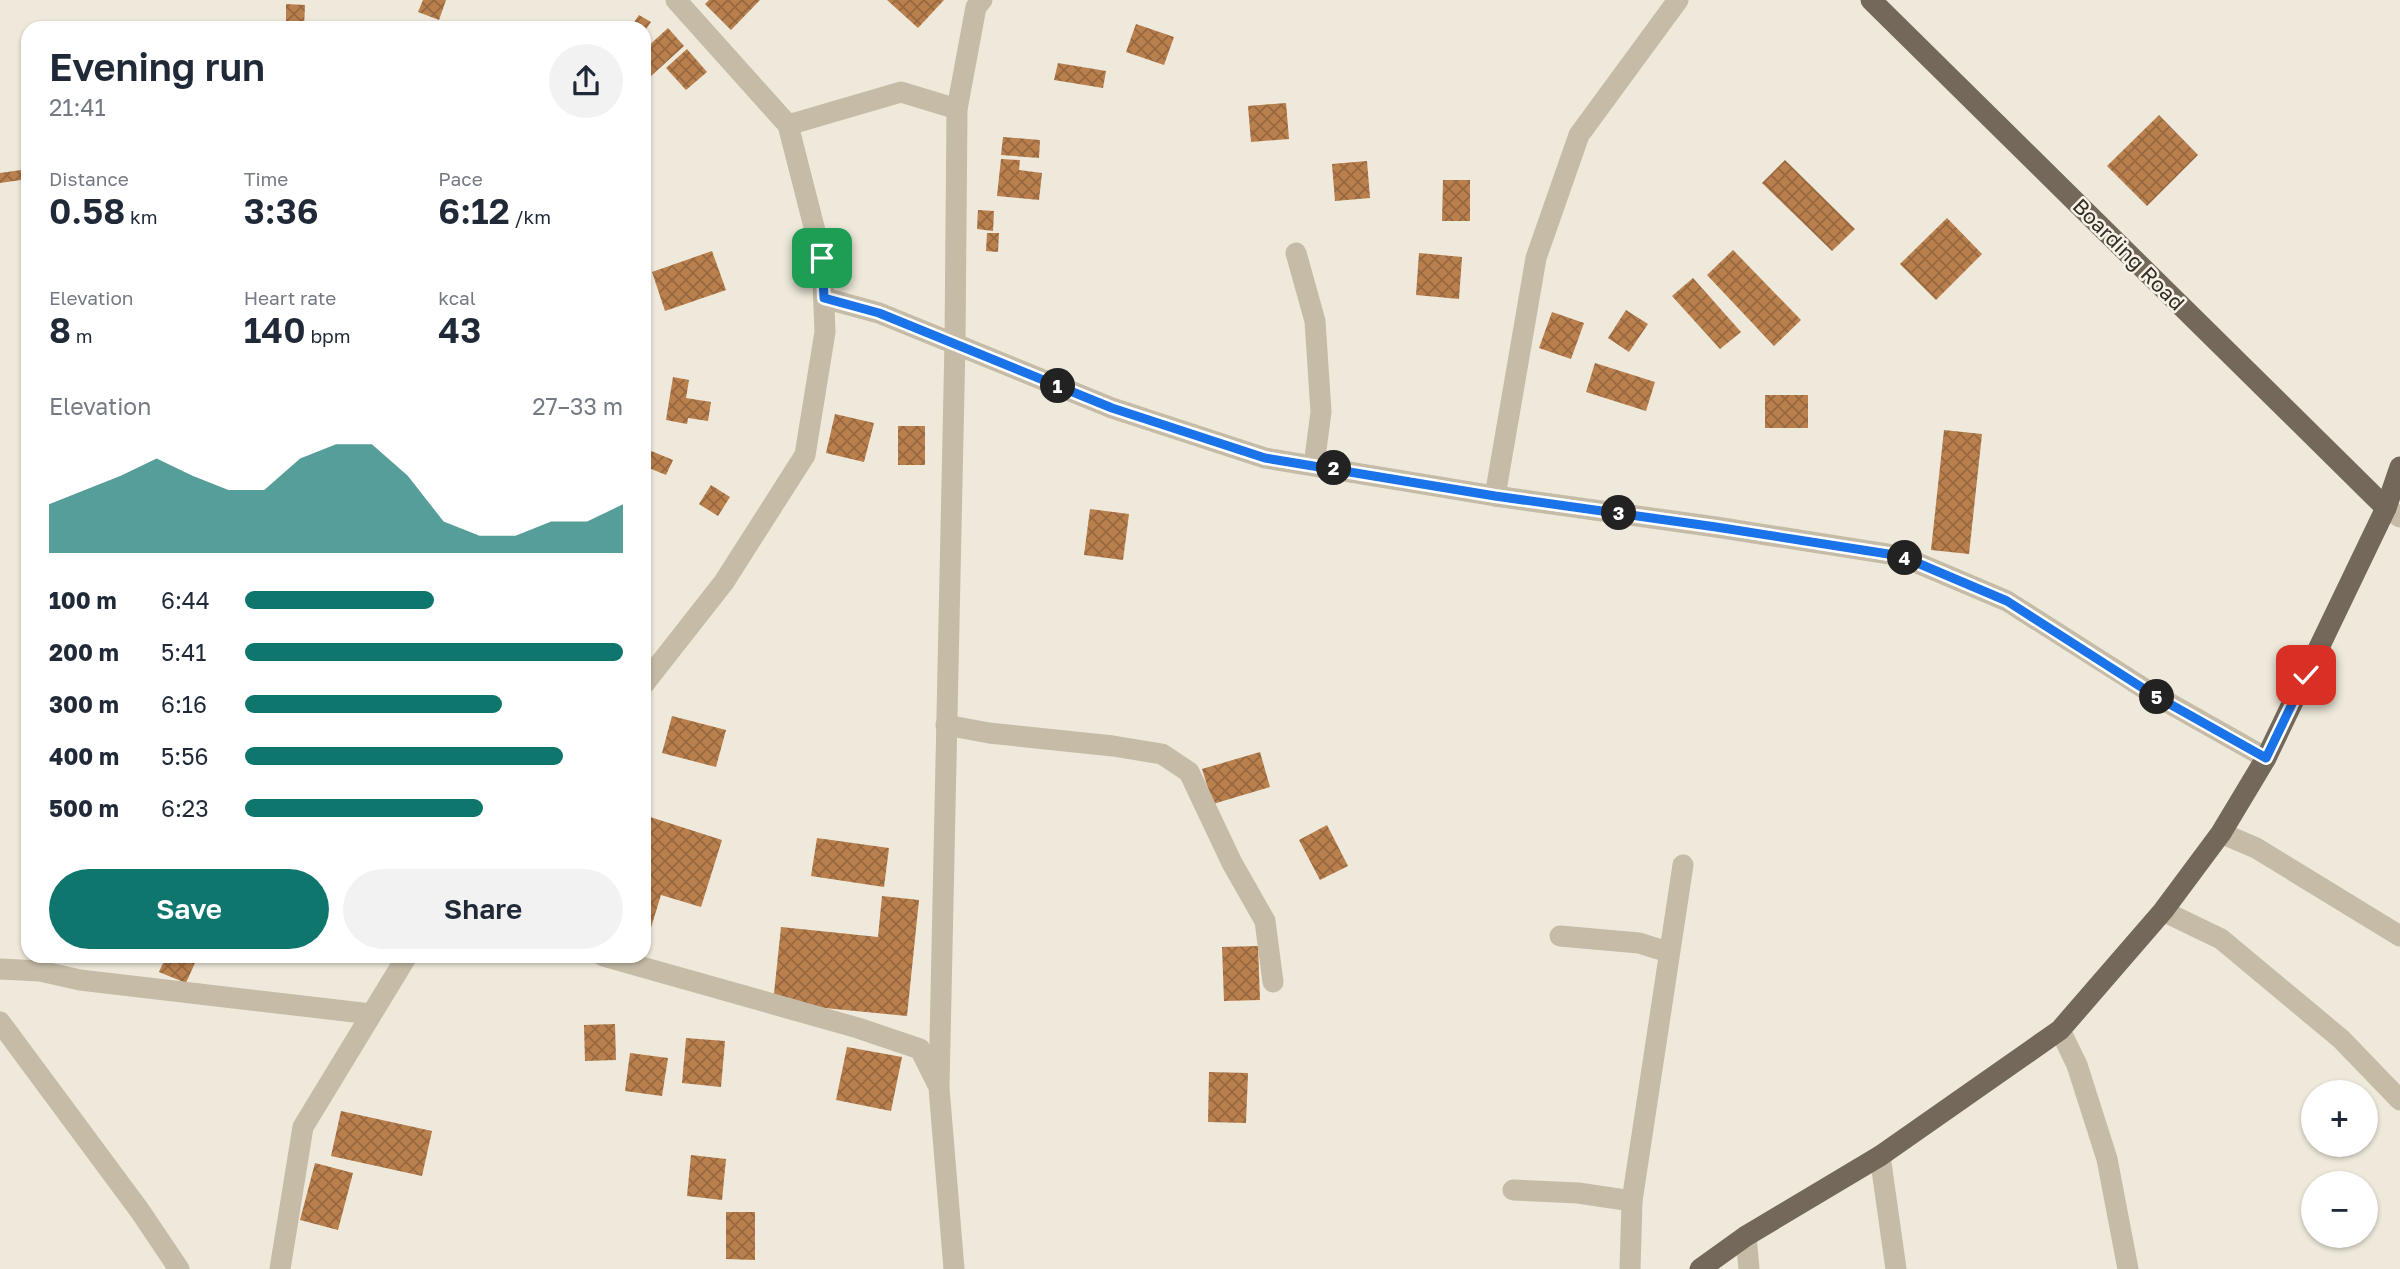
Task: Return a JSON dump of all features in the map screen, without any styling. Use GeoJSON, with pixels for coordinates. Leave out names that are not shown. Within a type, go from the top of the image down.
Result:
{"type":"FeatureCollection","features":[{"type":"Feature","properties":{"kind":"main road","name":"Boarding Road"},"geometry":{"type":"LineString","coordinates":[[1871,0],[2393,513]]}},
{"type":"Feature","properties":{"kind":"main road"},"geometry":{"type":"LineString","coordinates":[[1700,1269],[1746,1236],[1880,1156],[2060,1030],[2163,911],[2221,833],[2266,758],[2393,513],[2400,467]]}},
{"type":"Feature","properties":{"kind":"street"},"geometry":{"type":"LineString","coordinates":[[651,675],[724,582],[805,454],[825,332],[822,258],[788,125],[676,0]]}},
{"type":"Feature","properties":{"kind":"street"},"geometry":{"type":"LineString","coordinates":[[954,1269],[939,1088],[956,343],[957,108],[976,7],[982,0]]}},
{"type":"Feature","properties":{"kind":"street"},"geometry":{"type":"LineString","coordinates":[[1495,496],[1536,258],[1579,135],[1678,0]]}},
{"type":"Feature","properties":{"kind":"street"},"geometry":{"type":"LineString","coordinates":[[788,125],[901,92],[957,108]]}},
{"type":"Feature","properties":{"kind":"street"},"geometry":{"type":"LineString","coordinates":[[1296,253],[1315,321],[1321,412],[1314,465]]}},
{"type":"Feature","properties":{"kind":"street"},"geometry":{"type":"LineString","coordinates":[[824,298],[879,313],[1112,408],[1265,458],[1495,496],[1901,556],[2007,601],[2152,694],[2266,758]]}},
{"type":"Feature","properties":{"kind":"street"},"geometry":{"type":"LineString","coordinates":[[946,725],[989,733],[1162,754],[1189,772],[1232,863],[1265,921],[1273,982]]}},
{"type":"Feature","properties":{"kind":"street"},"geometry":{"type":"LineString","coordinates":[[2221,833],[2256,848],[2400,936]]}},
{"type":"Feature","properties":{"kind":"street"},"geometry":{"type":"LineString","coordinates":[[1630,1269],[1632,1201],[1683,865]]}},
{"type":"Feature","properties":{"kind":"street"},"geometry":{"type":"LineString","coordinates":[[2163,911],[2221,939],[2341,1039],[2400,1100]]}},
{"type":"Feature","properties":{"kind":"street"},"geometry":{"type":"LineString","coordinates":[[1560,936],[1639,943],[1668,952]]}},
{"type":"Feature","properties":{"kind":"street"},"geometry":{"type":"LineString","coordinates":[[280,1269],[303,1127],[403,963]]}},
{"type":"Feature","properties":{"kind":"street"},"geometry":{"type":"LineString","coordinates":[[628,963],[858,1028],[920,1049],[939,1088]]}},
{"type":"Feature","properties":{"kind":"street"},"geometry":{"type":"LineString","coordinates":[[0,969],[40,971],[80,979],[371,1014]]}},
{"type":"Feature","properties":{"kind":"street"},"geometry":{"type":"LineString","coordinates":[[0,1022],[179,1269]]}},
{"type":"Feature","properties":{"kind":"street"},"geometry":{"type":"LineString","coordinates":[[2060,1030],[2077,1065],[2107,1159],[2128,1269]]}},
{"type":"Feature","properties":{"kind":"street"},"geometry":{"type":"LineString","coordinates":[[1880,1156],[1896,1269]]}},
{"type":"Feature","properties":{"kind":"street"},"geometry":{"type":"LineString","coordinates":[[1513,1190],[1578,1193],[1632,1201]]}},
{"type":"Feature","properties":{"kind":"street"},"geometry":{"type":"LineString","coordinates":[[1746,1236],[1749,1269]]}},
{"type":"Feature","properties":{"kind":"building"},"geometry":{"type":"Polygon","coordinates":[[[423,0],[446,0],[439,20],[418,12],[423,0]]]}},
{"type":"Feature","properties":{"kind":"building"},"geometry":{"type":"Polygon","coordinates":[[[709,0],[760,0],[731,30],[705,4],[709,0]]]}},
{"type":"Feature","properties":{"kind":"building"},"geometry":{"type":"Polygon","coordinates":[[[887,0],[944,0],[918,28],[887,0]]]}},
{"type":"Feature","properties":{"kind":"building"},"geometry":{"type":"Polygon","coordinates":[[[286,4],[305,5],[304,21],[286,21],[286,4]]]}},
{"type":"Feature","properties":{"kind":"building"},"geometry":{"type":"Polygon","coordinates":[[[639,15],[649,21],[635,21],[639,15]]]}},
{"type":"Feature","properties":{"kind":"building"},"geometry":{"type":"Polygon","coordinates":[[[1136,24],[1174,37],[1164,65],[1126,52],[1136,24]]]}},
{"type":"Feature","properties":{"kind":"building"},"geometry":{"type":"Polygon","coordinates":[[[668,28],[684,46],[651,76],[651,44],[668,28]]]}},
{"type":"Feature","properties":{"kind":"building"},"geometry":{"type":"Polygon","coordinates":[[[687,49],[707,72],[686,90],[666,68],[687,49]]]}},
{"type":"Feature","properties":{"kind":"building"},"geometry":{"type":"Polygon","coordinates":[[[1058,63],[1106,71],[1103,88],[1054,80],[1058,63]]]}},
{"type":"Feature","properties":{"kind":"building"},"geometry":{"type":"Polygon","coordinates":[[[1286,103],[1289,139],[1251,142],[1248,106],[1286,103]]]}},
{"type":"Feature","properties":{"kind":"building"},"geometry":{"type":"Polygon","coordinates":[[[2159,115],[2198,155],[2147,206],[2107,166],[2159,115]]]}},
{"type":"Feature","properties":{"kind":"building"},"geometry":{"type":"Polygon","coordinates":[[[1003,137],[1040,140],[1039,158],[1001,155],[1003,137]]]}},
{"type":"Feature","properties":{"kind":"building"},"geometry":{"type":"Polygon","coordinates":[[[1001,159],[1020,160],[1019,170],[1042,173],[1039,200],[997,196],[1001,159]]]}},
{"type":"Feature","properties":{"kind":"building"},"geometry":{"type":"Polygon","coordinates":[[[1785,160],[1855,229],[1832,251],[1762,183],[1785,160]]]}},
{"type":"Feature","properties":{"kind":"building"},"geometry":{"type":"Polygon","coordinates":[[[1367,161],[1370,198],[1335,201],[1332,164],[1367,161]]]}},
{"type":"Feature","properties":{"kind":"building"},"geometry":{"type":"Polygon","coordinates":[[[21,170],[21,180],[0,183],[0,173],[21,170]]]}},
{"type":"Feature","properties":{"kind":"building"},"geometry":{"type":"Polygon","coordinates":[[[1443,180],[1470,180],[1470,221],[1442,221],[1443,180]]]}},
{"type":"Feature","properties":{"kind":"building"},"geometry":{"type":"Polygon","coordinates":[[[978,210],[994,211],[993,231],[977,229],[978,210]]]}},
{"type":"Feature","properties":{"kind":"building"},"geometry":{"type":"Polygon","coordinates":[[[1947,218],[1982,254],[1936,300],[1900,264],[1947,218]]]}},
{"type":"Feature","properties":{"kind":"building"},"geometry":{"type":"Polygon","coordinates":[[[987,233],[999,233],[998,252],[986,251],[987,233]]]}},
{"type":"Feature","properties":{"kind":"building"},"geometry":{"type":"Polygon","coordinates":[[[1733,250],[1801,320],[1774,346],[1707,275],[1733,250]]]}},
{"type":"Feature","properties":{"kind":"building"},"geometry":{"type":"Polygon","coordinates":[[[712,251],[726,290],[665,311],[652,272],[712,251]]]}},
{"type":"Feature","properties":{"kind":"building"},"geometry":{"type":"Polygon","coordinates":[[[1419,253],[1462,257],[1459,299],[1416,295],[1419,253]]]}},
{"type":"Feature","properties":{"kind":"building"},"geometry":{"type":"Polygon","coordinates":[[[1693,278],[1741,332],[1720,349],[1672,296],[1693,278]]]}},
{"type":"Feature","properties":{"kind":"building"},"geometry":{"type":"Polygon","coordinates":[[[1626,310],[1648,324],[1629,352],[1608,338],[1626,310]]]}},
{"type":"Feature","properties":{"kind":"building"},"geometry":{"type":"Polygon","coordinates":[[[1552,312],[1584,323],[1571,359],[1539,348],[1552,312]]]}},
{"type":"Feature","properties":{"kind":"building"},"geometry":{"type":"Polygon","coordinates":[[[1595,363],[1655,382],[1646,411],[1586,392],[1595,363]]]}},
{"type":"Feature","properties":{"kind":"building"},"geometry":{"type":"Polygon","coordinates":[[[673,377],[689,380],[686,398],[711,402],[708,421],[688,418],[687,424],[666,420],[673,377]]]}},
{"type":"Feature","properties":{"kind":"building"},"geometry":{"type":"Polygon","coordinates":[[[1765,395],[1808,395],[1808,428],[1765,428],[1765,395]]]}},
{"type":"Feature","properties":{"kind":"building"},"geometry":{"type":"Polygon","coordinates":[[[835,414],[874,423],[864,462],[826,453],[835,414]]]}},
{"type":"Feature","properties":{"kind":"building"},"geometry":{"type":"Polygon","coordinates":[[[898,426],[925,426],[925,465],[898,465],[898,426]]]}},
{"type":"Feature","properties":{"kind":"building"},"geometry":{"type":"Polygon","coordinates":[[[1944,430],[1982,434],[1969,554],[1931,550],[1944,430]]]}},
{"type":"Feature","properties":{"kind":"building"},"geometry":{"type":"Polygon","coordinates":[[[651,451],[673,460],[666,475],[651,469],[651,451]]]}},
{"type":"Feature","properties":{"kind":"building"},"geometry":{"type":"Polygon","coordinates":[[[711,485],[730,497],[718,516],[699,504],[711,485]]]}},
{"type":"Feature","properties":{"kind":"building"},"geometry":{"type":"Polygon","coordinates":[[[1090,509],[1129,514],[1123,560],[1084,555],[1090,509]]]}},
{"type":"Feature","properties":{"kind":"building"},"geometry":{"type":"Polygon","coordinates":[[[672,716],[726,730],[716,767],[662,753],[672,716]]]}},
{"type":"Feature","properties":{"kind":"building"},"geometry":{"type":"Polygon","coordinates":[[[1260,752],[1270,787],[1213,804],[1202,769],[1260,752]]]}},
{"type":"Feature","properties":{"kind":"building"},"geometry":{"type":"Polygon","coordinates":[[[651,817],[722,840],[701,907],[661,895],[651,928],[651,817]]]}},
{"type":"Feature","properties":{"kind":"building"},"geometry":{"type":"Polygon","coordinates":[[[1327,825],[1348,866],[1320,880],[1299,840],[1327,825]]]}},
{"type":"Feature","properties":{"kind":"building"},"geometry":{"type":"Polygon","coordinates":[[[817,838],[889,848],[884,887],[811,876],[817,838]]]}},
{"type":"Feature","properties":{"kind":"building"},"geometry":{"type":"Polygon","coordinates":[[[882,896],[919,900],[907,1016],[773,1003],[781,927],[878,937],[882,896]]]}},
{"type":"Feature","properties":{"kind":"building"},"geometry":{"type":"Polygon","coordinates":[[[1258,946],[1260,1000],[1224,1001],[1222,947],[1258,946]]]}},
{"type":"Feature","properties":{"kind":"building"},"geometry":{"type":"Polygon","coordinates":[[[163,963],[195,963],[186,983],[159,972],[163,963]]]}},
{"type":"Feature","properties":{"kind":"building"},"geometry":{"type":"Polygon","coordinates":[[[615,1024],[616,1060],[585,1061],[584,1025],[615,1024]]]}},
{"type":"Feature","properties":{"kind":"building"},"geometry":{"type":"Polygon","coordinates":[[[686,1038],[725,1041],[721,1087],[682,1083],[686,1038]]]}},
{"type":"Feature","properties":{"kind":"building"},"geometry":{"type":"Polygon","coordinates":[[[847,1047],[902,1057],[891,1111],[836,1100],[847,1047]]]}},
{"type":"Feature","properties":{"kind":"building"},"geometry":{"type":"Polygon","coordinates":[[[630,1053],[668,1058],[662,1096],[625,1091],[630,1053]]]}},
{"type":"Feature","properties":{"kind":"building"},"geometry":{"type":"Polygon","coordinates":[[[1209,1072],[1248,1073],[1246,1123],[1208,1122],[1209,1072]]]}},
{"type":"Feature","properties":{"kind":"building"},"geometry":{"type":"Polygon","coordinates":[[[341,1111],[432,1131],[422,1176],[331,1156],[341,1111]]]}},
{"type":"Feature","properties":{"kind":"building"},"geometry":{"type":"Polygon","coordinates":[[[691,1155],[726,1159],[722,1200],[687,1196],[691,1155]]]}},
{"type":"Feature","properties":{"kind":"building"},"geometry":{"type":"Polygon","coordinates":[[[315,1163],[353,1173],[338,1230],[300,1220],[315,1163]]]}},
{"type":"Feature","properties":{"kind":"building"},"geometry":{"type":"Polygon","coordinates":[[[726,1212],[755,1212],[755,1260],[726,1259],[726,1212]]]}},
{"type":"Feature","properties":{"kind":"route"},"geometry":{"type":"LineString","coordinates":[[822,258],[824,298],[879,313],[1112,408],[1265,458],[1495,496],[1901,556],[2007,601],[2152,694],[2266,758],[2306,675]]}}]}
